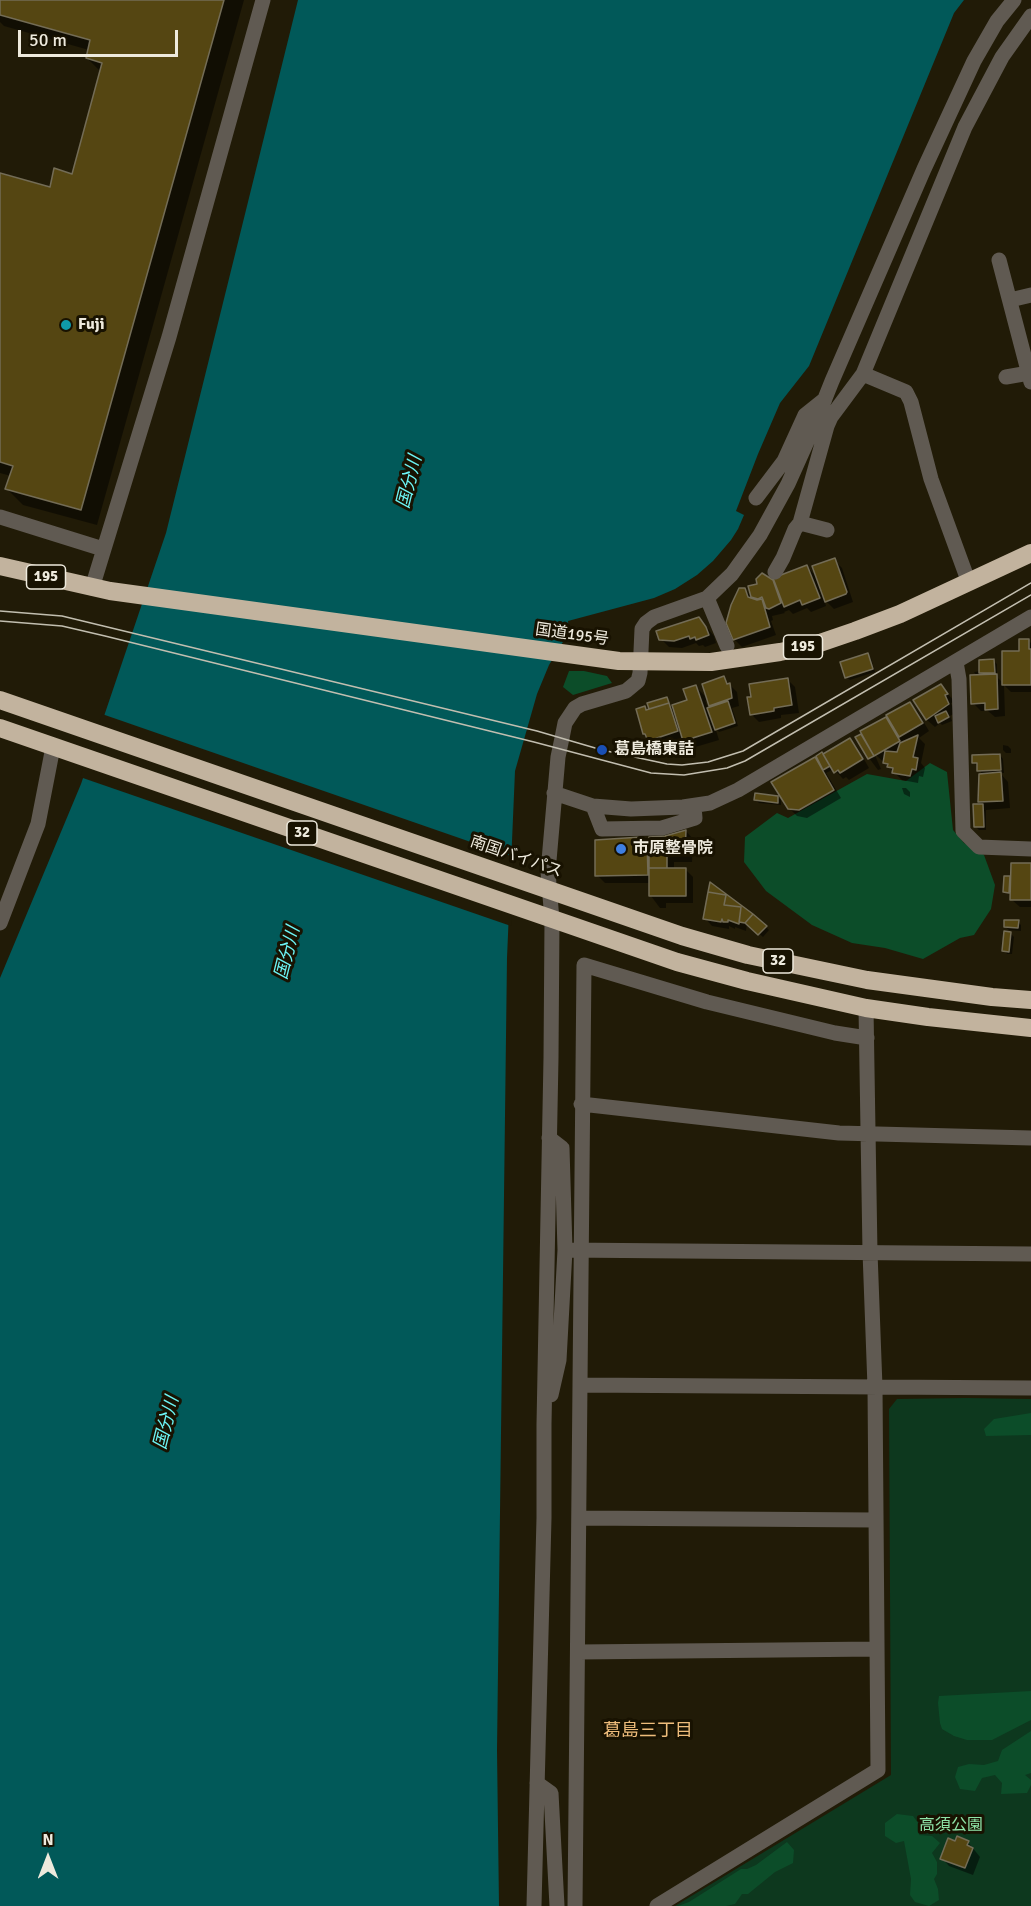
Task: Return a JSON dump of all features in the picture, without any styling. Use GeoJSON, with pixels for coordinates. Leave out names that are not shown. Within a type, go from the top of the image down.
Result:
{"type":"FeatureCollection","features":[{"type":"Feature","properties":{"kind":"highway","name":"国道195号"},"geometry":{"type":"LineString","coordinates":[[0,578],[92,588],[641,662],[711,662],[814,645],[900,614],[1031,553]]}},
{"type":"Feature","properties":{"kind":"highway","name":"国道195号"},"geometry":{"type":"LineString","coordinates":[[0,566],[92,588]]}},
{"type":"Feature","properties":{"kind":"highway","name":"南国バイパス"},"geometry":{"type":"LineString","coordinates":[[0,700],[682,936],[748,955],[867,980],[1031,1000]]}},
{"type":"Feature","properties":{"kind":"highway","name":"32"},"geometry":{"type":"LineString","coordinates":[[0,728],[677,962],[747,981],[866,1008],[939,1019],[1031,1028]]}},
{"type":"Feature","properties":{"kind":"street"},"geometry":{"type":"LineString","coordinates":[[92,588],[169,337],[263,0]]}},
{"type":"Feature","properties":{"kind":"street"},"geometry":{"type":"LineString","coordinates":[[775,572],[800,523],[825,399],[924,169],[974,61],[997,21],[1014,0]]}},
{"type":"Feature","properties":{"kind":"street"},"geometry":{"type":"LineString","coordinates":[[534,1906],[544,1518],[549,1138],[545,917],[542,887],[548,872],[554,793],[565,723],[570,714],[582,704],[626,691],[638,681],[642,629],[646,623],[654,617],[707,598],[732,574],[760,535],[821,424],[831,417],[863,374],[965,127],[1002,57],[1031,16]]}},
{"type":"Feature","properties":{"kind":"street"},"geometry":{"type":"LineString","coordinates":[[999,260],[1030,378],[1006,377]]}},
{"type":"Feature","properties":{"kind":"street"},"geometry":{"type":"LineString","coordinates":[[1010,300],[1031,295]]}},
{"type":"Feature","properties":{"kind":"street"},"geometry":{"type":"LineString","coordinates":[[863,374],[906,392],[931,479],[969,583]]}},
{"type":"Feature","properties":{"kind":"street"},"geometry":{"type":"LineString","coordinates":[[756,498],[784,461],[805,415],[825,399]]}},
{"type":"Feature","properties":{"kind":"street"},"geometry":{"type":"LineString","coordinates":[[0,517],[103,549]]}},
{"type":"Feature","properties":{"kind":"street"},"geometry":{"type":"LineString","coordinates":[[800,523],[827,530]]}},
{"type":"Feature","properties":{"kind":"street"},"geometry":{"type":"LineString","coordinates":[[707,598],[728,646]]}},
{"type":"Feature","properties":{"kind":"street"},"geometry":{"type":"LineString","coordinates":[[554,793],[593,806],[631,809],[710,803],[738,790],[1031,617]]}},
{"type":"Feature","properties":{"kind":"street"},"geometry":{"type":"LineString","coordinates":[[956,662],[959,679],[963,831],[979,847],[1031,849]]}},
{"type":"Feature","properties":{"kind":"street"},"geometry":{"type":"LineString","coordinates":[[0,922],[38,824],[60,749]]}},
{"type":"Feature","properties":{"kind":"street"},"geometry":{"type":"LineString","coordinates":[[593,806],[602,829],[662,828],[695,818],[694,806]]}},
{"type":"Feature","properties":{"kind":"street"},"geometry":{"type":"LineString","coordinates":[[544,1424],[560,1360],[573,1250],[581,1104],[584,965],[707,1002],[835,1034],[867,1038]]}},
{"type":"Feature","properties":{"kind":"street"},"geometry":{"type":"LineString","coordinates":[[657,1906],[878,1770],[875,1387],[866,1008]]}},
{"type":"Feature","properties":{"kind":"street"},"geometry":{"type":"LineString","coordinates":[[581,1104],[839,1133],[1031,1138]]}},
{"type":"Feature","properties":{"kind":"street"},"geometry":{"type":"LineString","coordinates":[[549,1138],[562,1148],[573,1250],[580,1385],[575,1906]]}},
{"type":"Feature","properties":{"kind":"street"},"geometry":{"type":"LineString","coordinates":[[573,1250],[1031,1254]]}},
{"type":"Feature","properties":{"kind":"street"},"geometry":{"type":"LineString","coordinates":[[580,1385],[1031,1388]]}},
{"type":"Feature","properties":{"kind":"street"},"geometry":{"type":"LineString","coordinates":[[579,1518],[875,1520]]}},
{"type":"Feature","properties":{"kind":"street"},"geometry":{"type":"LineString","coordinates":[[578,1652],[877,1650]]}},
{"type":"Feature","properties":{"kind":"street"},"geometry":{"type":"LineString","coordinates":[[537,1783],[551,1793],[557,1906]]}},
{"type":"Feature","properties":{"kind":"green space"},"geometry":{"type":"Polygon","coordinates":[[[569,671],[584,671],[607,676],[612,683],[573,695],[563,687],[569,671]]]}},
{"type":"Feature","properties":{"kind":"green space"},"geometry":{"type":"Polygon","coordinates":[[[930,763],[947,772],[953,830],[964,843],[984,855],[995,885],[991,909],[974,935],[960,938],[923,959],[885,948],[852,943],[812,925],[766,891],[744,862],[745,837],[777,813],[788,818],[867,774],[906,781],[930,763]]]}},
{"type":"Feature","properties":{"kind":"green space","name":"高須公園"},"geometry":{"type":"Polygon","coordinates":[[[897,1399],[1031,1399],[1031,1906],[675,1906],[891,1775],[889,1409],[897,1399]]]}},
{"type":"Feature","properties":{"kind":"green space"},"geometry":{"type":"Polygon","coordinates":[[[1031,1413],[1031,1435],[986,1436],[984,1429],[994,1419],[1031,1413]]]}},
{"type":"Feature","properties":{"kind":"green space"},"geometry":{"type":"Polygon","coordinates":[[[1031,1691],[1031,1720],[992,1740],[967,1740],[942,1729],[939,1696],[1031,1691]]]}},
{"type":"Feature","properties":{"kind":"green space"},"geometry":{"type":"Polygon","coordinates":[[[1031,1731],[1031,1773],[1025,1775],[1031,1780],[1031,1785],[1027,1793],[1001,1794],[1002,1783],[995,1775],[982,1778],[975,1791],[960,1789],[955,1777],[958,1767],[969,1764],[984,1765],[998,1761],[1002,1750],[1031,1731]]]}},
{"type":"Feature","properties":{"kind":"green space"},"geometry":{"type":"Polygon","coordinates":[[[897,1814],[913,1816],[921,1827],[919,1835],[932,1836],[940,1843],[932,1853],[937,1862],[937,1874],[934,1879],[939,1900],[929,1906],[915,1902],[910,1895],[911,1879],[904,1841],[896,1843],[885,1836],[885,1823],[897,1814]]]}},
{"type":"Feature","properties":{"kind":"green space"},"geometry":{"type":"Polygon","coordinates":[[[787,1842],[794,1850],[793,1863],[775,1872],[748,1894],[742,1894],[735,1904],[678,1906],[689,1902],[741,1869],[756,1865],[787,1842]]]}},
{"type":"Feature","properties":{"kind":"water","name":"国分川"},"geometry":{"type":"Polygon","coordinates":[[[298,0],[964,0],[954,13],[809,366],[780,403],[758,454],[736,511],[744,515],[738,529],[713,561],[675,589],[654,598],[568,621],[569,632],[549,665],[537,694],[515,771],[507,958],[497,1750],[499,1906],[0,1906],[0,978],[81,784],[166,533],[298,0]]]}},
{"type":"Feature","properties":{"kind":"pier"},"geometry":{"type":"Polygon","coordinates":[[[102,714],[514,857],[511,926],[80,777],[102,714]]]}},
{"type":"Feature","properties":{"kind":"building","name":"Fuji"},"geometry":{"type":"Polygon","coordinates":[[[0,0],[224,0],[81,510],[5,489],[13,466],[0,462],[0,173],[50,187],[54,168],[72,174],[102,63],[86,58],[90,40],[0,15],[0,0]]]}},
{"type":"Feature","properties":{"kind":"building"},"geometry":{"type":"Polygon","coordinates":[[[835,558],[847,592],[825,602],[812,566],[835,558]]]}},
{"type":"Feature","properties":{"kind":"building"},"geometry":{"type":"Polygon","coordinates":[[[807,565],[820,598],[802,605],[800,600],[784,607],[773,578],[807,565]]]}},
{"type":"Feature","properties":{"kind":"building"},"geometry":{"type":"Polygon","coordinates":[[[762,573],[773,580],[781,603],[769,609],[766,608],[762,597],[758,599],[751,597],[748,586],[757,584],[756,579],[762,573]]]}},
{"type":"Feature","properties":{"kind":"building"},"geometry":{"type":"Polygon","coordinates":[[[739,588],[745,588],[748,597],[762,599],[770,627],[733,640],[726,623],[739,588]]]}},
{"type":"Feature","properties":{"kind":"building"},"geometry":{"type":"Polygon","coordinates":[[[699,617],[709,635],[696,640],[695,637],[690,639],[689,636],[674,641],[659,640],[656,631],[699,617]]]}},
{"type":"Feature","properties":{"kind":"building"},"geometry":{"type":"Polygon","coordinates":[[[1019,639],[1029,639],[1031,685],[1002,685],[1002,651],[1019,651],[1019,639]]]}},
{"type":"Feature","properties":{"kind":"building"},"geometry":{"type":"Polygon","coordinates":[[[868,653],[873,669],[845,678],[840,662],[868,653]]]}},
{"type":"Feature","properties":{"kind":"building"},"geometry":{"type":"Polygon","coordinates":[[[994,659],[995,673],[979,673],[979,660],[994,659]]]}},
{"type":"Feature","properties":{"kind":"building"},"geometry":{"type":"Polygon","coordinates":[[[997,674],[998,709],[985,710],[985,703],[971,704],[970,675],[997,674]]]}},
{"type":"Feature","properties":{"kind":"building"},"geometry":{"type":"Polygon","coordinates":[[[724,676],[727,684],[730,683],[732,698],[709,706],[702,684],[724,676]]]}},
{"type":"Feature","properties":{"kind":"building"},"geometry":{"type":"Polygon","coordinates":[[[788,678],[792,705],[750,715],[747,697],[751,697],[749,684],[788,678]]]}},
{"type":"Feature","properties":{"kind":"building"},"geometry":{"type":"Polygon","coordinates":[[[941,684],[948,694],[945,695],[949,704],[926,720],[913,700],[941,684]]]}},
{"type":"Feature","properties":{"kind":"building"},"geometry":{"type":"Polygon","coordinates":[[[696,685],[712,732],[683,741],[672,705],[687,700],[683,689],[696,685]]]}},
{"type":"Feature","properties":{"kind":"building"},"geometry":{"type":"Polygon","coordinates":[[[667,697],[669,703],[649,709],[647,703],[667,697]]]}},
{"type":"Feature","properties":{"kind":"building"},"geometry":{"type":"Polygon","coordinates":[[[728,701],[735,723],[715,730],[707,708],[728,701]]]}},
{"type":"Feature","properties":{"kind":"building"},"geometry":{"type":"Polygon","coordinates":[[[910,702],[923,723],[899,737],[886,715],[910,702]]]}},
{"type":"Feature","properties":{"kind":"building"},"geometry":{"type":"Polygon","coordinates":[[[669,703],[678,731],[648,741],[643,734],[636,709],[645,706],[646,710],[669,703]]]}},
{"type":"Feature","properties":{"kind":"building"},"geometry":{"type":"Polygon","coordinates":[[[946,711],[949,717],[938,723],[935,716],[946,711]]]}},
{"type":"Feature","properties":{"kind":"building"},"geometry":{"type":"Polygon","coordinates":[[[886,717],[900,741],[874,756],[860,731],[886,717]]]}},
{"type":"Feature","properties":{"kind":"building"},"geometry":{"type":"Polygon","coordinates":[[[861,734],[874,756],[868,759],[855,737],[861,734]]]}},
{"type":"Feature","properties":{"kind":"building"},"geometry":{"type":"Polygon","coordinates":[[[918,735],[913,757],[918,758],[916,770],[912,769],[910,776],[892,773],[893,768],[883,763],[885,751],[897,752],[900,743],[918,735]]]}},
{"type":"Feature","properties":{"kind":"building"},"geometry":{"type":"Polygon","coordinates":[[[850,738],[863,759],[840,773],[838,770],[834,773],[823,754],[850,738]]]}},
{"type":"Feature","properties":{"kind":"building"},"geometry":{"type":"Polygon","coordinates":[[[822,752],[830,766],[823,770],[816,756],[822,752]]]}},
{"type":"Feature","properties":{"kind":"building"},"geometry":{"type":"Polygon","coordinates":[[[1000,754],[1001,770],[977,771],[977,763],[972,763],[972,755],[1000,754]]]}},
{"type":"Feature","properties":{"kind":"building"},"geometry":{"type":"Polygon","coordinates":[[[815,757],[834,790],[799,810],[788,809],[771,782],[815,757]]]}},
{"type":"Feature","properties":{"kind":"building"},"geometry":{"type":"Polygon","coordinates":[[[1001,772],[1003,801],[978,802],[979,774],[1001,772]]]}},
{"type":"Feature","properties":{"kind":"building"},"geometry":{"type":"Polygon","coordinates":[[[755,793],[778,796],[778,803],[754,800],[755,793]]]}},
{"type":"Feature","properties":{"kind":"building"},"geometry":{"type":"Polygon","coordinates":[[[973,804],[983,804],[984,827],[974,827],[973,804]]]}},
{"type":"Feature","properties":{"kind":"building"},"geometry":{"type":"Polygon","coordinates":[[[686,830],[685,855],[667,855],[667,868],[649,868],[649,837],[665,836],[686,830]]]}},
{"type":"Feature","properties":{"kind":"building","name":"市原整骨院"},"geometry":{"type":"Polygon","coordinates":[[[641,837],[640,841],[647,841],[648,875],[595,876],[595,840],[641,837]]]}},
{"type":"Feature","properties":{"kind":"building"},"geometry":{"type":"Polygon","coordinates":[[[1011,863],[1031,863],[1031,900],[1010,900],[1011,863]]]}},
{"type":"Feature","properties":{"kind":"building"},"geometry":{"type":"Polygon","coordinates":[[[649,868],[686,868],[686,896],[649,896],[649,868]]]}},
{"type":"Feature","properties":{"kind":"building"},"geometry":{"type":"Polygon","coordinates":[[[1004,876],[1010,876],[1009,893],[1003,892],[1004,876]]]}},
{"type":"Feature","properties":{"kind":"building"},"geometry":{"type":"Polygon","coordinates":[[[710,882],[753,914],[745,923],[739,922],[741,907],[724,905],[726,895],[708,892],[710,882]]]}},
{"type":"Feature","properties":{"kind":"building"},"geometry":{"type":"Polygon","coordinates":[[[708,892],[726,895],[724,905],[741,907],[739,924],[728,920],[728,922],[723,922],[722,919],[721,922],[703,919],[708,892]]]}},
{"type":"Feature","properties":{"kind":"building"},"geometry":{"type":"Polygon","coordinates":[[[753,914],[767,926],[758,935],[745,923],[753,914]]]}},
{"type":"Feature","properties":{"kind":"building"},"geometry":{"type":"Polygon","coordinates":[[[1004,920],[1019,920],[1018,928],[1004,927],[1004,920]]]}},
{"type":"Feature","properties":{"kind":"building"},"geometry":{"type":"Polygon","coordinates":[[[1004,931],[1011,932],[1009,952],[1002,951],[1004,931]]]}},
{"type":"Feature","properties":{"kind":"building"},"geometry":{"type":"Polygon","coordinates":[[[957,1836],[969,1841],[967,1845],[973,1848],[965,1868],[940,1859],[948,1838],[955,1841],[957,1836]]]}},
{"type":"Feature","properties":{"kind":"tram line"},"geometry":{"type":"LineString","coordinates":[[0,611],[62,616],[537,731],[602,750],[682,765],[708,762],[743,751],[1031,583]]}},
{"type":"Feature","properties":{"kind":"tram line"},"geometry":{"type":"LineString","coordinates":[[0,621],[62,626],[651,773],[684,775],[727,768],[745,761],[1031,595]]}},
{"type":"Feature","properties":{"kind":"place","name":"Fuji"},"geometry":{"type":"Point","coordinates":[66,325]}},
{"type":"Feature","properties":{"kind":"place","name":"葛島橋東詰"},"geometry":{"type":"Point","coordinates":[602,750]}},
{"type":"Feature","properties":{"kind":"place","name":"市原整骨院"},"geometry":{"type":"Point","coordinates":[621,849]}},
{"type":"Feature","properties":{"kind":"district","name":"葛島三丁目"},"geometry":{"type":"Point","coordinates":[648,1731]}}]}
